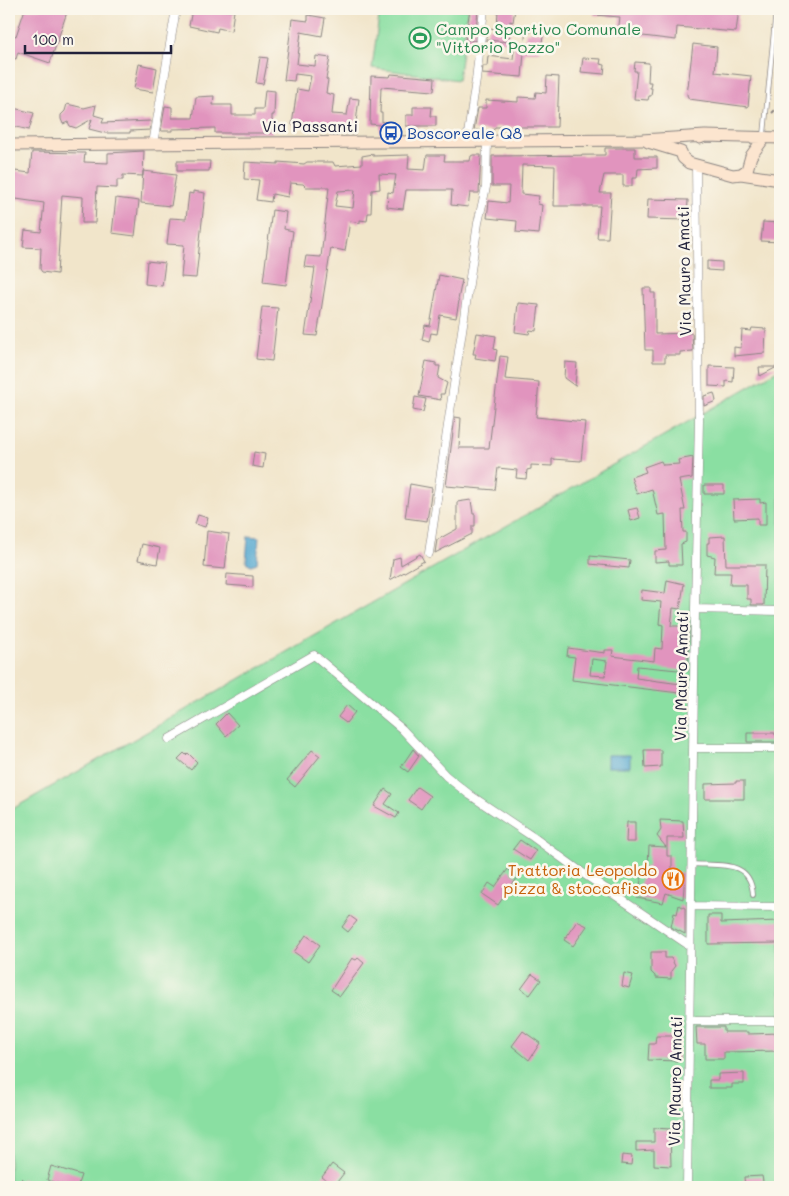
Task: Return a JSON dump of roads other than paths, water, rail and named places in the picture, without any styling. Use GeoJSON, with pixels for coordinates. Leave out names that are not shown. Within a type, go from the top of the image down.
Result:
{"type":"FeatureCollection","features":[{"type":"Feature","properties":{"kind":"main road","name":"Via Passanti"},"geometry":{"type":"LineString","coordinates":[[9,145],[642,140],[705,136],[780,138]]}},
{"type":"Feature","properties":{"kind":"main road","name":"Via Passanti"},"geometry":{"type":"LineString","coordinates":[[705,136],[685,144],[681,152],[683,158],[696,165],[733,175],[741,174],[777,179]]}},
{"type":"Feature","properties":{"kind":"main road","name":"Via Passanti"},"geometry":{"type":"LineString","coordinates":[[724,136],[744,145],[751,159],[777,179]]}},
{"type":"Feature","properties":{"kind":"main road"},"geometry":{"type":"LineString","coordinates":[[741,174],[747,170],[751,159],[764,138]]}},
{"type":"Feature","properties":{"kind":"main road","name":"Via Passanti"},"geometry":{"type":"LineString","coordinates":[[642,140],[681,152]]}},
{"type":"Feature","properties":{"kind":"street"},"geometry":{"type":"LineString","coordinates":[[153,144],[176,9]]}},
{"type":"Feature","properties":{"kind":"street"},"geometry":{"type":"LineString","coordinates":[[467,141],[484,9]]}},
{"type":"Feature","properties":{"kind":"street"},"geometry":{"type":"LineString","coordinates":[[429,553],[478,223],[486,187],[487,141]]}},
{"type":"Feature","properties":{"kind":"street","name":"Via Mauro Amati"},"geometry":{"type":"LineString","coordinates":[[687,1187],[699,420],[696,165]]}},
{"type":"Feature","properties":{"kind":"street"},"geometry":{"type":"LineString","coordinates":[[695,609],[780,612]]}},
{"type":"Feature","properties":{"kind":"street"},"geometry":{"type":"LineString","coordinates":[[169,739],[314,655],[402,729],[446,776],[470,795],[690,946]]}},
{"type":"Feature","properties":{"kind":"street"},"geometry":{"type":"LineString","coordinates":[[694,748],[780,748]]}},
{"type":"Feature","properties":{"kind":"street"},"geometry":{"type":"LineString","coordinates":[[691,906],[780,907]]}},
{"type":"Feature","properties":{"kind":"street"},"geometry":{"type":"LineString","coordinates":[[690,1021],[780,1021]]}},
{"type":"Feature","properties":{"kind":"lane"},"geometry":{"type":"LineString","coordinates":[[764,138],[776,9]]}},
{"type":"Feature","properties":{"kind":"lane"},"geometry":{"type":"LineString","coordinates":[[692,864],[740,869],[750,878],[753,895]]}},
{"type":"Feature","properties":{"kind":"water"},"geometry":{"type":"Polygon","coordinates":[[[248,536],[259,537],[257,563],[251,565],[246,562],[248,536]]]}},
{"type":"Feature","properties":{"kind":"water"},"geometry":{"type":"Polygon","coordinates":[[[607,755],[630,755],[630,767],[607,767],[607,755]]]}},
{"type":"Feature","properties":{"kind":"place","name":"Campo Sportivo Comunale \"Vittorio Pozzo\""},"geometry":{"type":"Point","coordinates":[420,38]}},
{"type":"Feature","properties":{"kind":"place","name":"Boscoreale Q8"},"geometry":{"type":"Point","coordinates":[391,133]}},
{"type":"Feature","properties":{"kind":"place","name":"Trattoria Leopoldo pizza & stoccafisso"},"geometry":{"type":"Point","coordinates":[673,879]}}]}
